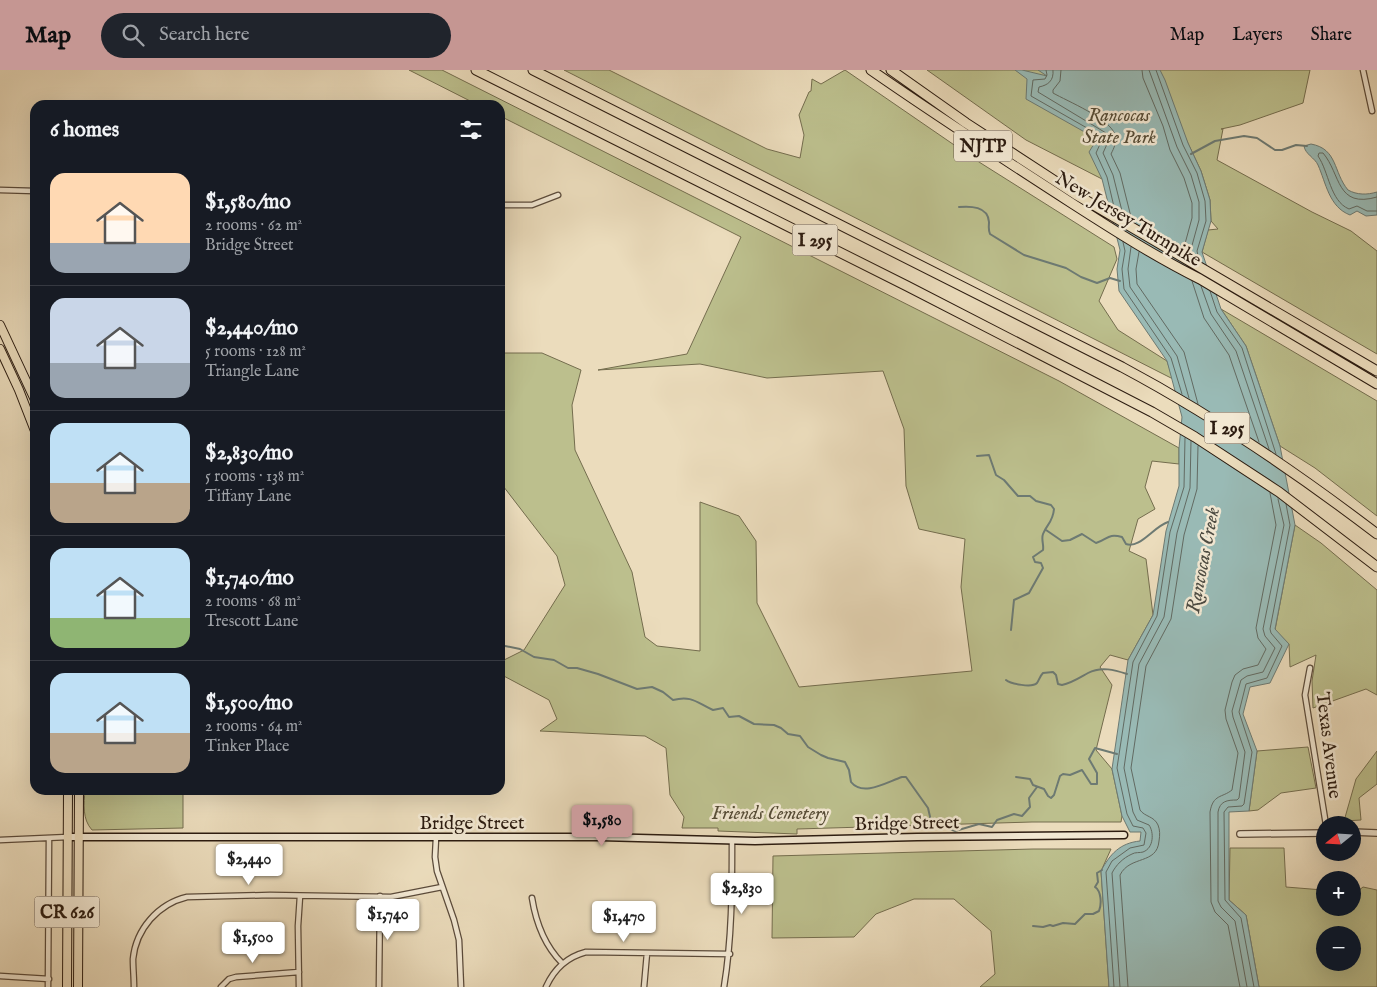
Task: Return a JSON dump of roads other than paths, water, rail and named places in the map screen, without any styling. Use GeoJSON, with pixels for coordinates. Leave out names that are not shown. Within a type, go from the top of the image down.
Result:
{"type":"FeatureCollection","features":[{"type":"Feature","properties":{"kind":"highway","name":"I 295"},"geometry":{"type":"LineString","coordinates":[[476,70],[863,264],[1152,412],[1224,456],[1298,506],[1377,566]]}},
{"type":"Feature","properties":{"kind":"highway","name":"I 295"},"geometry":{"type":"LineString","coordinates":[[533,70],[1122,367],[1164,390],[1289,469],[1377,534]]}},
{"type":"Feature","properties":{"kind":"highway","name":"New Jersey Turnpike"},"geometry":{"type":"LineString","coordinates":[[871,70],[983,146],[1148,252],[1263,316],[1377,384]]}},
{"type":"Feature","properties":{"kind":"highway","name":"New Jersey Turnpike"},"geometry":{"type":"LineString","coordinates":[[891,70],[959,118],[1097,208],[1377,371]]}},
{"type":"Feature","properties":{"kind":"main road"},"geometry":{"type":"LineString","coordinates":[[0,325],[30,389]]}},
{"type":"Feature","properties":{"kind":"main road"},"geometry":{"type":"LineString","coordinates":[[0,349],[30,419]]}},
{"type":"Feature","properties":{"kind":"main road","name":"CR 626"},"geometry":{"type":"LineString","coordinates":[[67,987],[68,795]]}},
{"type":"Feature","properties":{"kind":"main road","name":"CR 626"},"geometry":{"type":"LineString","coordinates":[[78,987],[79,795]]}},
{"type":"Feature","properties":{"kind":"main road","name":"Bridge Street"},"geometry":{"type":"LineString","coordinates":[[68,837],[600,837],[803,841],[1124,834]]}},
{"type":"Feature","properties":{"kind":"street"},"geometry":{"type":"LineString","coordinates":[[1363,70],[1372,111]]}},
{"type":"Feature","properties":{"kind":"street"},"geometry":{"type":"LineString","coordinates":[[0,190],[30,191]]}},
{"type":"Feature","properties":{"kind":"street"},"geometry":{"type":"LineString","coordinates":[[505,204],[532,205],[558,195]]}},
{"type":"Feature","properties":{"kind":"street","name":"Texas Avenue"},"geometry":{"type":"LineString","coordinates":[[1310,668],[1305,695],[1325,816]]}},
{"type":"Feature","properties":{"kind":"street"},"geometry":{"type":"LineString","coordinates":[[1361,832],[1377,833]]}},
{"type":"Feature","properties":{"kind":"street"},"geometry":{"type":"LineString","coordinates":[[1240,834],[1316,833]]}},
{"type":"Feature","properties":{"kind":"street","name":"Bridge Street"},"geometry":{"type":"LineString","coordinates":[[0,840],[68,837]]}},
{"type":"Feature","properties":{"kind":"street"},"geometry":{"type":"LineString","coordinates":[[48,987],[49,838]]}},
{"type":"Feature","properties":{"kind":"street"},"geometry":{"type":"LineString","coordinates":[[436,838],[436,864],[459,940],[461,987]]}},
{"type":"Feature","properties":{"kind":"street"},"geometry":{"type":"LineString","coordinates":[[724,987],[730,954],[732,841]]}},
{"type":"Feature","properties":{"kind":"street"},"geometry":{"type":"LineString","coordinates":[[134,987],[133,959],[140,935],[155,914],[170,904],[187,898],[399,896],[442,887]]}},
{"type":"Feature","properties":{"kind":"street"},"geometry":{"type":"LineString","coordinates":[[299,987],[298,926],[300,896]]}},
{"type":"Feature","properties":{"kind":"street"},"geometry":{"type":"LineString","coordinates":[[379,987],[380,896]]}},
{"type":"Feature","properties":{"kind":"street"},"geometry":{"type":"LineString","coordinates":[[532,898],[543,937],[562,963]]}},
{"type":"Feature","properties":{"kind":"street"},"geometry":{"type":"LineString","coordinates":[[546,987],[550,978],[562,963],[571,957],[586,952],[730,954]]}},
{"type":"Feature","properties":{"kind":"street"},"geometry":{"type":"LineString","coordinates":[[644,987],[647,954]]}},
{"type":"Feature","properties":{"kind":"street"},"geometry":{"type":"LineString","coordinates":[[221,987],[228,979],[249,974],[299,972]]}},
{"type":"Feature","properties":{"kind":"street"},"geometry":{"type":"LineString","coordinates":[[0,976],[49,979]]}},
{"type":"Feature","properties":{"kind":"water","name":"Rancocas Creek"},"geometry":{"type":"Polygon","coordinates":[[[1015,70],[1047,76],[1038,70],[1160,70],[1188,143],[1201,171],[1210,200],[1211,221],[1202,252],[1221,309],[1246,346],[1280,446],[1295,525],[1275,629],[1289,644],[1270,683],[1250,687],[1243,714],[1257,751],[1249,811],[1229,812],[1229,900],[1246,915],[1259,987],[1109,987],[1101,871],[1116,850],[1127,844],[1140,841],[1141,832],[1130,832],[1122,816],[1112,769],[1128,660],[1153,615],[1166,531],[1179,486],[1179,448],[1182,417],[1167,361],[1119,291],[1117,269],[1120,250],[1102,179],[1089,152],[1097,139],[1026,99],[1027,79],[1015,70]]]}},
{"type":"Feature","properties":{"kind":"water"},"geometry":{"type":"Polygon","coordinates":[[[1311,144],[1320,147],[1331,156],[1348,190],[1362,194],[1377,192],[1377,215],[1366,216],[1357,211],[1350,215],[1337,206],[1329,194],[1318,165],[1305,149],[1304,146],[1311,144]]]}},
{"type":"Feature","properties":{"kind":"waterway"},"geometry":{"type":"LineString","coordinates":[[1191,154],[1215,141],[1244,136],[1257,138],[1275,150],[1282,150],[1296,145],[1307,146]]}},
{"type":"Feature","properties":{"kind":"waterway"},"geometry":{"type":"LineString","coordinates":[[959,207],[973,207],[982,210],[988,217],[990,234],[1024,255],[1066,268],[1081,277],[1097,283],[1110,278],[1120,281]]}},
{"type":"Feature","properties":{"kind":"waterway"},"geometry":{"type":"LineString","coordinates":[[977,456],[989,455],[996,475],[1004,480],[1018,496],[1030,496],[1036,501],[1051,505],[1054,509],[1050,523],[1042,536],[1043,550],[1033,557],[1035,562],[1041,563],[1043,568],[1029,593],[1014,600],[1011,630]]}},
{"type":"Feature","properties":{"kind":"waterway"},"geometry":{"type":"LineString","coordinates":[[1046,530],[1062,541],[1070,540],[1082,534],[1096,543],[1108,537],[1122,537],[1126,544],[1131,545],[1141,541],[1168,522]]}},
{"type":"Feature","properties":{"kind":"waterway"},"geometry":{"type":"LineString","coordinates":[[505,646],[520,649],[534,657],[554,660],[568,668],[577,668],[598,674],[637,689],[652,687],[663,692],[673,700],[685,698],[713,710],[723,708],[729,717],[739,716],[754,724],[774,725],[788,734],[800,736],[808,747],[821,755],[845,762],[849,770],[851,782],[862,788],[875,787],[906,777],[928,808],[932,825],[938,828],[947,828],[955,831],[979,824],[992,827],[997,820],[1014,814],[1022,816],[1030,807],[1029,798],[1037,787]]}},
{"type":"Feature","properties":{"kind":"waterway"},"geometry":{"type":"LineString","coordinates":[[1006,680],[1017,684],[1031,685],[1037,683],[1043,673],[1053,672],[1056,675],[1058,684],[1062,685],[1093,671],[1103,669],[1127,674]]}},
{"type":"Feature","properties":{"kind":"waterway"},"geometry":{"type":"LineString","coordinates":[[1016,777],[1030,779],[1033,785],[1044,789],[1051,798],[1054,795],[1060,776],[1063,774],[1070,775],[1082,770],[1091,784],[1097,784],[1097,773],[1089,759],[1095,748],[1117,754]]}},
{"type":"Feature","properties":{"kind":"waterway"},"geometry":{"type":"LineString","coordinates":[[1033,926],[1043,927],[1063,923],[1075,924],[1085,914],[1093,914],[1099,911],[1099,891],[1095,887],[1098,882],[1097,873],[1102,870]]}},
{"type":"Feature","properties":{"kind":"park label","name":"Rancocas State Park"},"geometry":{"type":"Point","coordinates":[1119,125]}},
{"type":"Feature","properties":{"kind":"park label","name":"Friends Cemetery"},"geometry":{"type":"Point","coordinates":[770,812]}}]}
